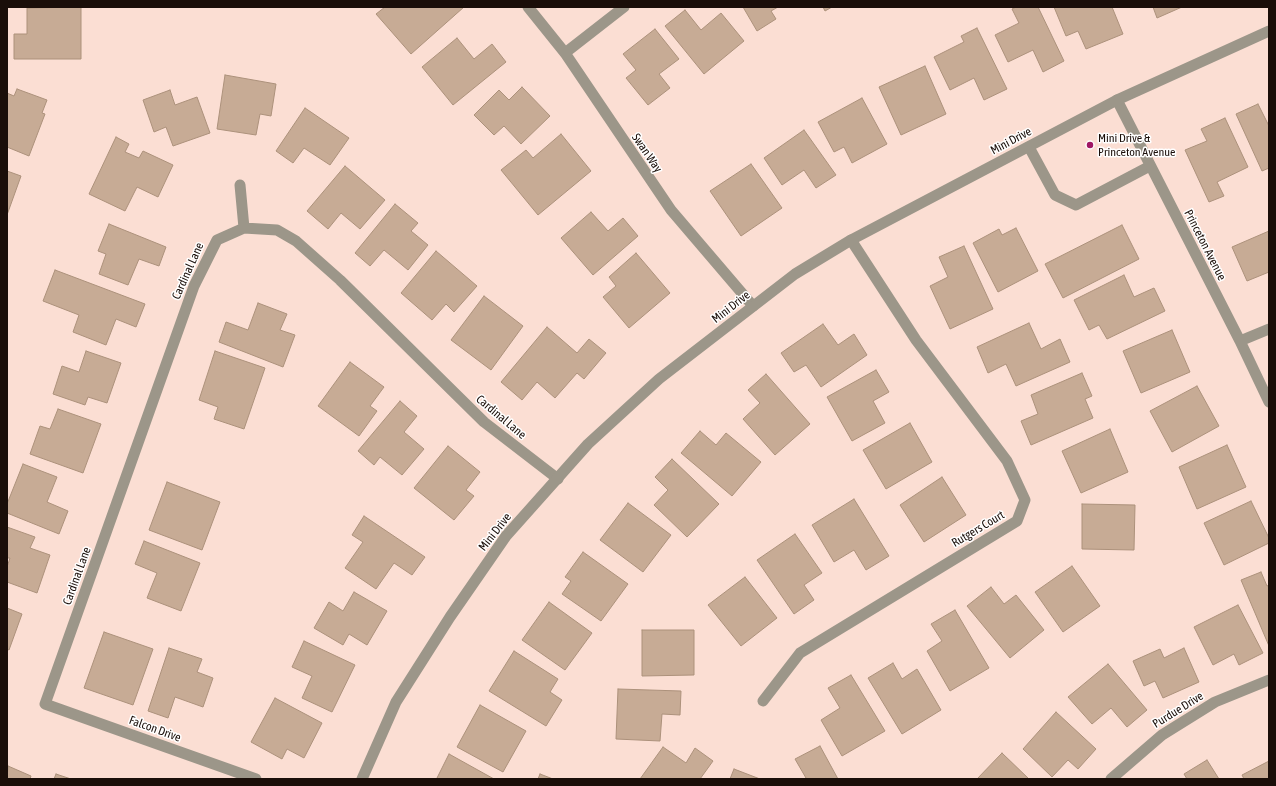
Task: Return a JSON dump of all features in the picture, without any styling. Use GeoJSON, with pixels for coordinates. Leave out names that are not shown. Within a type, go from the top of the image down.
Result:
{"type":"FeatureCollection","features":[{"type":"Feature","properties":{"kind":"street","name":"Swan Way"},"geometry":{"type":"LineString","coordinates":[[528,7],[565,53],[671,210],[753,306]]}},
{"type":"Feature","properties":{"kind":"street"},"geometry":{"type":"LineString","coordinates":[[565,53],[624,7]]}},
{"type":"Feature","properties":{"kind":"street","name":"Mini Drive"},"geometry":{"type":"LineString","coordinates":[[362,779],[396,702],[450,618],[506,536],[588,444],[659,378],[795,274],[851,240],[1117,100],[1269,31]]}},
{"type":"Feature","properties":{"kind":"street","name":"Princeton Avenue"},"geometry":{"type":"LineString","coordinates":[[1117,100],[1240,341],[1269,402]]}},
{"type":"Feature","properties":{"kind":"street"},"geometry":{"type":"LineString","coordinates":[[1029,147],[1055,195],[1076,205],[1150,166]]}},
{"type":"Feature","properties":{"kind":"street"},"geometry":{"type":"LineString","coordinates":[[240,185],[244,228]]}},
{"type":"Feature","properties":{"kind":"street","name":"Cardinal Lane"},"geometry":{"type":"LineString","coordinates":[[45,704],[194,286],[217,240],[244,228],[277,230],[296,241],[340,280],[484,422],[558,479]]}},
{"type":"Feature","properties":{"kind":"street","name":"Rutgers Court"},"geometry":{"type":"LineString","coordinates":[[763,701],[800,653],[1017,521],[1025,500],[1007,461],[916,340],[851,240]]}},
{"type":"Feature","properties":{"kind":"street"},"geometry":{"type":"LineString","coordinates":[[1240,341],[1269,329]]}},
{"type":"Feature","properties":{"kind":"street","name":"Purdue Drive"},"geometry":{"type":"LineString","coordinates":[[1111,779],[1162,734],[1215,702],[1269,680]]}},
{"type":"Feature","properties":{"kind":"street","name":"Falcon Drive"},"geometry":{"type":"LineString","coordinates":[[45,704],[256,779]]}},
{"type":"Feature","properties":{"kind":"building"},"geometry":{"type":"Polygon","coordinates":[[[81,7],[81,59],[14,59],[14,34],[27,34],[27,8],[81,7]]]}},
{"type":"Feature","properties":{"kind":"building"},"geometry":{"type":"Polygon","coordinates":[[[385,7],[464,7],[411,54],[376,14],[385,7]]]}},
{"type":"Feature","properties":{"kind":"building"},"geometry":{"type":"Polygon","coordinates":[[[743,7],[778,7],[771,11],[776,19],[757,31],[743,7]]]}},
{"type":"Feature","properties":{"kind":"building"},"geometry":{"type":"Polygon","coordinates":[[[823,7],[832,7],[825,11],[823,7]]]}},
{"type":"Feature","properties":{"kind":"building"},"geometry":{"type":"Polygon","coordinates":[[[1016,7],[1038,7],[1064,61],[1043,72],[1033,50],[1008,62],[995,35],[1019,23],[1012,9],[1016,7]]]}},
{"type":"Feature","properties":{"kind":"building"},"geometry":{"type":"Polygon","coordinates":[[[1054,7],[1112,7],[1123,34],[1086,49],[1078,31],[1066,36],[1054,7]]]}},
{"type":"Feature","properties":{"kind":"building"},"geometry":{"type":"Polygon","coordinates":[[[1153,7],[1182,7],[1157,18],[1153,7]]]}},
{"type":"Feature","properties":{"kind":"building"},"geometry":{"type":"Polygon","coordinates":[[[685,10],[701,30],[721,13],[744,41],[704,74],[665,26],[685,10]]]}},
{"type":"Feature","properties":{"kind":"building"},"geometry":{"type":"Polygon","coordinates":[[[977,28],[1007,89],[984,100],[974,78],[950,90],[934,57],[964,42],[961,36],[977,28]]]}},
{"type":"Feature","properties":{"kind":"building"},"geometry":{"type":"Polygon","coordinates":[[[655,29],[679,59],[659,74],[670,88],[648,105],[626,78],[636,70],[623,54],[655,29]]]}},
{"type":"Feature","properties":{"kind":"building"},"geometry":{"type":"Polygon","coordinates":[[[457,38],[474,59],[492,44],[506,62],[453,105],[422,67],[457,38]]]}},
{"type":"Feature","properties":{"kind":"building"},"geometry":{"type":"Polygon","coordinates":[[[925,66],[946,114],[901,135],[879,87],[925,66]]]}},
{"type":"Feature","properties":{"kind":"building"},"geometry":{"type":"Polygon","coordinates":[[[225,75],[276,84],[271,116],[260,114],[256,135],[217,129],[225,75]]]}},
{"type":"Feature","properties":{"kind":"building"},"geometry":{"type":"Polygon","coordinates":[[[522,87],[550,116],[521,144],[504,126],[494,135],[474,115],[499,90],[509,100],[522,87]]]}},
{"type":"Feature","properties":{"kind":"building"},"geometry":{"type":"Polygon","coordinates":[[[17,89],[47,100],[42,113],[45,114],[29,156],[7,147],[7,93],[14,96],[17,89]]]}},
{"type":"Feature","properties":{"kind":"building"},"geometry":{"type":"Polygon","coordinates":[[[170,90],[175,105],[197,97],[210,133],[173,146],[166,127],[154,132],[143,100],[170,90]]]}},
{"type":"Feature","properties":{"kind":"building"},"geometry":{"type":"Polygon","coordinates":[[[862,98],[887,144],[852,163],[844,147],[834,152],[818,122],[862,98]]]}},
{"type":"Feature","properties":{"kind":"building"},"geometry":{"type":"Polygon","coordinates":[[[1258,104],[1269,126],[1269,168],[1262,171],[1236,114],[1258,104]]]}},
{"type":"Feature","properties":{"kind":"building"},"geometry":{"type":"Polygon","coordinates":[[[305,108],[349,138],[330,165],[304,148],[293,163],[276,151],[305,108]]]}},
{"type":"Feature","properties":{"kind":"building"},"geometry":{"type":"Polygon","coordinates":[[[1225,118],[1248,167],[1217,182],[1224,196],[1209,202],[1185,150],[1207,141],[1201,129],[1225,118]]]}},
{"type":"Feature","properties":{"kind":"building"},"geometry":{"type":"Polygon","coordinates":[[[804,130],[836,175],[816,188],[804,170],[782,185],[764,158],[804,130]]]}},
{"type":"Feature","properties":{"kind":"building"},"geometry":{"type":"Polygon","coordinates":[[[561,134],[591,171],[538,215],[501,170],[526,150],[533,158],[561,134]]]}},
{"type":"Feature","properties":{"kind":"building"},"geometry":{"type":"Polygon","coordinates":[[[116,137],[129,144],[125,152],[139,158],[143,151],[173,165],[158,197],[137,187],[125,211],[89,194],[116,137]]]}},
{"type":"Feature","properties":{"kind":"building"},"geometry":{"type":"Polygon","coordinates":[[[751,164],[782,208],[741,236],[710,191],[751,164]]]}},
{"type":"Feature","properties":{"kind":"building"},"geometry":{"type":"Polygon","coordinates":[[[345,166],[385,200],[360,229],[341,213],[328,229],[307,211],[345,166]]]}},
{"type":"Feature","properties":{"kind":"building"},"geometry":{"type":"Polygon","coordinates":[[[7,171],[21,176],[7,215],[7,171]]]}},
{"type":"Feature","properties":{"kind":"building"},"geometry":{"type":"Polygon","coordinates":[[[395,204],[418,223],[411,231],[428,245],[408,270],[384,250],[370,266],[355,253],[395,204]]]}},
{"type":"Feature","properties":{"kind":"building"},"geometry":{"type":"Polygon","coordinates":[[[591,212],[608,231],[623,218],[638,236],[593,275],[561,238],[591,212]]]}},
{"type":"Feature","properties":{"kind":"building"},"geometry":{"type":"Polygon","coordinates":[[[109,224],[166,247],[159,266],[139,259],[128,285],[99,274],[106,254],[98,251],[109,224]]]}},
{"type":"Feature","properties":{"kind":"building"},"geometry":{"type":"Polygon","coordinates":[[[1122,225],[1139,259],[1063,298],[1045,264],[1122,225]]]}},
{"type":"Feature","properties":{"kind":"building"},"geometry":{"type":"Polygon","coordinates":[[[1016,228],[1038,271],[998,292],[973,243],[999,229],[1002,235],[1016,228]]]}},
{"type":"Feature","properties":{"kind":"building"},"geometry":{"type":"Polygon","coordinates":[[[1269,231],[1269,272],[1247,281],[1232,247],[1269,231]]]}},
{"type":"Feature","properties":{"kind":"building"},"geometry":{"type":"Polygon","coordinates":[[[964,246],[993,309],[950,329],[930,286],[948,277],[939,257],[964,246]]]}},
{"type":"Feature","properties":{"kind":"building"},"geometry":{"type":"Polygon","coordinates":[[[436,251],[477,286],[454,312],[446,304],[432,320],[401,293],[436,251]]]}},
{"type":"Feature","properties":{"kind":"building"},"geometry":{"type":"Polygon","coordinates":[[[636,253],[670,293],[629,328],[603,297],[616,286],[609,277],[636,253]]]}},
{"type":"Feature","properties":{"kind":"building"},"geometry":{"type":"Polygon","coordinates":[[[55,270],[145,304],[136,327],[116,319],[106,345],[73,332],[79,315],[43,301],[55,270]]]}},
{"type":"Feature","properties":{"kind":"building"},"geometry":{"type":"Polygon","coordinates":[[[1124,275],[1134,297],[1154,288],[1165,311],[1107,339],[1099,325],[1089,330],[1074,300],[1124,275]]]}},
{"type":"Feature","properties":{"kind":"building"},"geometry":{"type":"Polygon","coordinates":[[[484,296],[523,326],[491,370],[451,340],[484,296]]]}},
{"type":"Feature","properties":{"kind":"building"},"geometry":{"type":"Polygon","coordinates":[[[258,303],[287,314],[280,330],[295,335],[283,367],[219,342],[226,322],[248,330],[258,303]]]}},
{"type":"Feature","properties":{"kind":"building"},"geometry":{"type":"Polygon","coordinates":[[[1029,323],[1041,349],[1060,339],[1070,362],[1016,386],[1006,364],[988,373],[977,347],[1029,323]]]}},
{"type":"Feature","properties":{"kind":"building"},"geometry":{"type":"Polygon","coordinates":[[[823,324],[838,345],[854,334],[867,355],[821,387],[806,365],[794,372],[781,353],[823,324]]]}},
{"type":"Feature","properties":{"kind":"building"},"geometry":{"type":"Polygon","coordinates":[[[547,327],[577,353],[589,339],[606,353],[584,379],[577,373],[555,398],[537,382],[522,400],[501,382],[547,327]]]}},
{"type":"Feature","properties":{"kind":"building"},"geometry":{"type":"Polygon","coordinates":[[[1172,330],[1190,372],[1141,393],[1123,351],[1172,330]]]}},
{"type":"Feature","properties":{"kind":"building"},"geometry":{"type":"Polygon","coordinates":[[[86,351],[121,363],[107,403],[88,397],[85,405],[53,394],[62,366],[79,372],[86,351]]]}},
{"type":"Feature","properties":{"kind":"building"},"geometry":{"type":"Polygon","coordinates":[[[215,351],[265,368],[244,429],[214,419],[218,407],[199,400],[215,351]]]}},
{"type":"Feature","properties":{"kind":"building"},"geometry":{"type":"Polygon","coordinates":[[[350,362],[384,387],[370,406],[377,411],[359,436],[318,406],[350,362]]]}},
{"type":"Feature","properties":{"kind":"building"},"geometry":{"type":"Polygon","coordinates":[[[876,370],[889,392],[873,401],[885,423],[852,441],[827,397],[876,370]]]}},
{"type":"Feature","properties":{"kind":"building"},"geometry":{"type":"Polygon","coordinates":[[[1082,373],[1092,396],[1085,399],[1093,418],[1031,445],[1021,421],[1038,414],[1031,395],[1082,373]]]}},
{"type":"Feature","properties":{"kind":"building"},"geometry":{"type":"Polygon","coordinates":[[[766,374],[810,424],[775,455],[743,419],[760,403],[748,390],[766,374]]]}},
{"type":"Feature","properties":{"kind":"building"},"geometry":{"type":"Polygon","coordinates":[[[1197,386],[1219,426],[1172,452],[1150,411],[1197,386]]]}},
{"type":"Feature","properties":{"kind":"building"},"geometry":{"type":"Polygon","coordinates":[[[400,401],[417,416],[404,432],[424,449],[402,475],[380,457],[374,465],[358,451],[400,401]]]}},
{"type":"Feature","properties":{"kind":"building"},"geometry":{"type":"Polygon","coordinates":[[[58,409],[101,424],[83,473],[30,454],[40,426],[50,429],[58,409]]]}},
{"type":"Feature","properties":{"kind":"building"},"geometry":{"type":"Polygon","coordinates":[[[910,423],[932,462],[886,489],[863,450],[910,423]]]}},
{"type":"Feature","properties":{"kind":"building"},"geometry":{"type":"Polygon","coordinates":[[[1110,429],[1128,472],[1081,493],[1062,451],[1110,429]]]}},
{"type":"Feature","properties":{"kind":"building"},"geometry":{"type":"Polygon","coordinates":[[[700,431],[716,445],[726,433],[761,462],[732,496],[681,453],[700,431]]]}},
{"type":"Feature","properties":{"kind":"building"},"geometry":{"type":"Polygon","coordinates":[[[1227,445],[1246,487],[1197,509],[1179,467],[1227,445]]]}},
{"type":"Feature","properties":{"kind":"building"},"geometry":{"type":"Polygon","coordinates":[[[448,446],[480,472],[466,490],[474,496],[454,520],[414,488],[448,446]]]}},
{"type":"Feature","properties":{"kind":"building"},"geometry":{"type":"Polygon","coordinates":[[[672,459],[719,504],[687,537],[654,505],[668,490],[655,477],[672,459]]]}},
{"type":"Feature","properties":{"kind":"building"},"geometry":{"type":"Polygon","coordinates":[[[23,464],[57,477],[47,502],[68,511],[59,534],[7,513],[7,504],[23,464]]]}},
{"type":"Feature","properties":{"kind":"building"},"geometry":{"type":"Polygon","coordinates":[[[942,477],[966,515],[924,542],[900,505],[942,477]]]}},
{"type":"Feature","properties":{"kind":"building"},"geometry":{"type":"Polygon","coordinates":[[[167,482],[220,502],[202,550],[149,530],[167,482]]]}},
{"type":"Feature","properties":{"kind":"building"},"geometry":{"type":"Polygon","coordinates":[[[854,499],[889,556],[866,570],[854,550],[834,562],[812,525],[854,499]]]}},
{"type":"Feature","properties":{"kind":"building"},"geometry":{"type":"Polygon","coordinates":[[[1251,501],[1269,538],[1269,543],[1224,565],[1204,523],[1251,501]]]}},
{"type":"Feature","properties":{"kind":"building"},"geometry":{"type":"Polygon","coordinates":[[[628,503],[671,535],[643,572],[600,540],[628,503]]]}},
{"type":"Feature","properties":{"kind":"building"},"geometry":{"type":"Polygon","coordinates":[[[1082,504],[1135,505],[1134,550],[1082,549],[1082,504]]]}},
{"type":"Feature","properties":{"kind":"building"},"geometry":{"type":"Polygon","coordinates":[[[364,516],[425,557],[412,575],[394,563],[376,589],[345,568],[363,542],[352,535],[364,516]]]}},
{"type":"Feature","properties":{"kind":"building"},"geometry":{"type":"Polygon","coordinates":[[[7,527],[35,537],[30,548],[50,555],[37,593],[7,582],[7,567],[10,558],[7,558],[7,527]]]}},
{"type":"Feature","properties":{"kind":"building"},"geometry":{"type":"Polygon","coordinates":[[[795,534],[822,573],[804,585],[814,600],[794,614],[757,560],[795,534]]]}},
{"type":"Feature","properties":{"kind":"building"},"geometry":{"type":"Polygon","coordinates":[[[144,541],[200,563],[181,611],[147,598],[157,573],[135,564],[144,541]]]}},
{"type":"Feature","properties":{"kind":"building"},"geometry":{"type":"Polygon","coordinates":[[[583,552],[628,584],[601,621],[562,594],[571,581],[565,577],[583,552]]]}},
{"type":"Feature","properties":{"kind":"building"},"geometry":{"type":"Polygon","coordinates":[[[1072,566],[1100,606],[1063,632],[1035,592],[1072,566]]]}},
{"type":"Feature","properties":{"kind":"building"},"geometry":{"type":"Polygon","coordinates":[[[1261,572],[1267,586],[1269,585],[1269,646],[1241,580],[1261,572]]]}},
{"type":"Feature","properties":{"kind":"building"},"geometry":{"type":"Polygon","coordinates":[[[745,577],[777,618],[741,646],[708,605],[745,577]]]}},
{"type":"Feature","properties":{"kind":"building"},"geometry":{"type":"Polygon","coordinates":[[[991,587],[1004,604],[1016,595],[1044,630],[1010,658],[967,606],[991,587]]]}},
{"type":"Feature","properties":{"kind":"building"},"geometry":{"type":"Polygon","coordinates":[[[354,592],[387,611],[367,645],[349,634],[343,645],[314,628],[329,602],[343,611],[354,592]]]}},
{"type":"Feature","properties":{"kind":"building"},"geometry":{"type":"Polygon","coordinates":[[[549,602],[592,633],[565,670],[522,640],[549,602]]]}},
{"type":"Feature","properties":{"kind":"building"},"geometry":{"type":"Polygon","coordinates":[[[1238,605],[1263,653],[1239,665],[1234,654],[1213,665],[1194,627],[1238,605]]]}},
{"type":"Feature","properties":{"kind":"building"},"geometry":{"type":"Polygon","coordinates":[[[7,608],[22,614],[9,650],[7,649],[7,608]]]}},
{"type":"Feature","properties":{"kind":"building"},"geometry":{"type":"Polygon","coordinates":[[[955,610],[989,668],[950,691],[927,651],[942,641],[931,624],[955,610]]]}},
{"type":"Feature","properties":{"kind":"building"},"geometry":{"type":"Polygon","coordinates":[[[642,630],[694,630],[694,675],[642,676],[642,630]]]}},
{"type":"Feature","properties":{"kind":"building"},"geometry":{"type":"Polygon","coordinates":[[[104,632],[153,649],[133,705],[84,688],[104,632]]]}},
{"type":"Feature","properties":{"kind":"building"},"geometry":{"type":"Polygon","coordinates":[[[304,641],[355,665],[332,712],[302,698],[312,676],[292,667],[304,641]]]}},
{"type":"Feature","properties":{"kind":"building"},"geometry":{"type":"Polygon","coordinates":[[[169,648],[202,659],[197,672],[213,678],[203,707],[175,697],[168,718],[148,711],[169,648]]]}},
{"type":"Feature","properties":{"kind":"building"},"geometry":{"type":"Polygon","coordinates":[[[1184,648],[1199,682],[1163,698],[1155,681],[1144,686],[1133,661],[1160,649],[1164,658],[1184,648]]]}},
{"type":"Feature","properties":{"kind":"building"},"geometry":{"type":"Polygon","coordinates":[[[514,651],[558,679],[550,692],[562,700],[546,726],[489,691],[514,651]]]}},
{"type":"Feature","properties":{"kind":"building"},"geometry":{"type":"Polygon","coordinates":[[[893,663],[902,679],[917,669],[941,710],[902,734],[868,678],[893,663]]]}},
{"type":"Feature","properties":{"kind":"building"},"geometry":{"type":"Polygon","coordinates":[[[1108,664],[1147,710],[1127,727],[1111,708],[1092,724],[1068,697],[1108,664]]]}},
{"type":"Feature","properties":{"kind":"building"},"geometry":{"type":"Polygon","coordinates":[[[851,675],[885,731],[842,756],[821,720],[840,708],[828,688],[851,675]]]}},
{"type":"Feature","properties":{"kind":"building"},"geometry":{"type":"Polygon","coordinates":[[[618,689],[681,691],[680,715],[662,714],[660,741],[616,739],[618,689]]]}},
{"type":"Feature","properties":{"kind":"building"},"geometry":{"type":"Polygon","coordinates":[[[275,698],[322,723],[304,758],[287,749],[282,759],[251,742],[275,698]]]}},
{"type":"Feature","properties":{"kind":"building"},"geometry":{"type":"Polygon","coordinates":[[[480,705],[526,731],[503,772],[457,747],[480,705]]]}},
{"type":"Feature","properties":{"kind":"building"},"geometry":{"type":"Polygon","coordinates":[[[1056,712],[1096,749],[1078,769],[1068,760],[1052,777],[1023,749],[1056,712]]]}},
{"type":"Feature","properties":{"kind":"building"},"geometry":{"type":"Polygon","coordinates":[[[820,746],[838,779],[804,779],[806,778],[795,759],[820,746]]]}},
{"type":"Feature","properties":{"kind":"building"},"geometry":{"type":"Polygon","coordinates":[[[663,747],[686,763],[695,748],[713,761],[700,779],[640,779],[663,747]]]}},
{"type":"Feature","properties":{"kind":"building"},"geometry":{"type":"Polygon","coordinates":[[[1002,753],[1029,779],[977,779],[1002,753]]]}},
{"type":"Feature","properties":{"kind":"building"},"geometry":{"type":"Polygon","coordinates":[[[449,754],[494,779],[437,778],[449,754]]]}},
{"type":"Feature","properties":{"kind":"building"},"geometry":{"type":"Polygon","coordinates":[[[1207,760],[1219,779],[1187,779],[1184,774],[1207,760]]]}},
{"type":"Feature","properties":{"kind":"building"},"geometry":{"type":"Polygon","coordinates":[[[1269,761],[1269,779],[1244,779],[1242,775],[1269,761]]]}},
{"type":"Feature","properties":{"kind":"building"},"geometry":{"type":"Polygon","coordinates":[[[8,766],[31,776],[30,779],[7,779],[8,766]]]}},
{"type":"Feature","properties":{"kind":"building"},"geometry":{"type":"Polygon","coordinates":[[[734,769],[760,779],[730,779],[734,769]]]}},
{"type":"Feature","properties":{"kind":"building"},"geometry":{"type":"Polygon","coordinates":[[[56,774],[71,779],[54,779],[56,774]]]}},
{"type":"Feature","properties":{"kind":"building"},"geometry":{"type":"Polygon","coordinates":[[[540,774],[553,779],[538,779],[540,774]]]}},
{"type":"Feature","properties":{"kind":"place","name":"Mini Drive & Princeton Avenue"},"geometry":{"type":"Point","coordinates":[1090,145]}}]}
